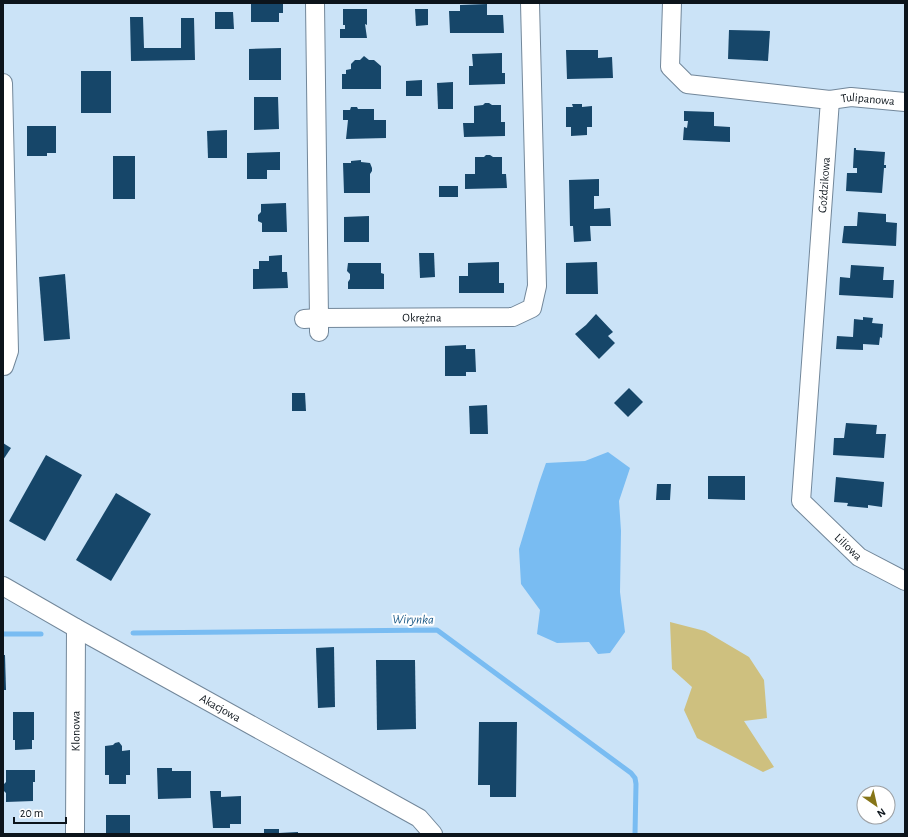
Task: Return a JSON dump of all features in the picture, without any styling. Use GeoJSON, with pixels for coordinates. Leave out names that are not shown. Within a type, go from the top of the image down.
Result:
{"type":"FeatureCollection","features":[{"type":"Feature","properties":{"kind":"street","name":"Okrężna"},"geometry":{"type":"LineString","coordinates":[[315,3],[314,323],[513,317],[532,308],[537,286],[530,3]]}},
{"type":"Feature","properties":{"kind":"street"},"geometry":{"type":"LineString","coordinates":[[672,3],[670,67],[687,84],[830,100]]}},
{"type":"Feature","properties":{"kind":"street"},"geometry":{"type":"LineString","coordinates":[[3,83],[9,351],[3,366]]}},
{"type":"Feature","properties":{"kind":"street","name":"Tulipanowa"},"geometry":{"type":"LineString","coordinates":[[830,100],[851,97],[905,102]]}},
{"type":"Feature","properties":{"kind":"street","name":"Goździkowa"},"geometry":{"type":"LineString","coordinates":[[801,501],[830,100]]}},
{"type":"Feature","properties":{"kind":"street","name":"Liliowa"},"geometry":{"type":"LineString","coordinates":[[801,501],[859,557],[905,581]]}},
{"type":"Feature","properties":{"kind":"street","name":"Akacjowa"},"geometry":{"type":"LineString","coordinates":[[3,586],[419,818],[433,834]]}},
{"type":"Feature","properties":{"kind":"street","name":"Klonowa"},"geometry":{"type":"LineString","coordinates":[[75,834],[76,628]]}},
{"type":"Feature","properties":{"kind":"shaded area"},"geometry":{"type":"Polygon","coordinates":[[[670,622],[705,631],[749,657],[764,680],[767,718],[744,721],[774,767],[763,772],[697,738],[684,710],[692,687],[672,669],[670,622]]]}},
{"type":"Feature","properties":{"kind":"water"},"geometry":{"type":"Polygon","coordinates":[[[608,452],[630,468],[619,501],[621,531],[620,592],[625,632],[610,653],[598,654],[589,642],[557,643],[537,634],[540,610],[521,584],[519,549],[546,463],[585,461],[608,452]]]}},
{"type":"Feature","properties":{"kind":"building"},"geometry":{"type":"Polygon","coordinates":[[[251,3],[283,3],[283,13],[279,13],[279,22],[251,22],[251,3]]]}},
{"type":"Feature","properties":{"kind":"building"},"geometry":{"type":"Polygon","coordinates":[[[487,4],[487,15],[503,15],[504,33],[450,33],[449,11],[460,11],[460,5],[487,4]]]}},
{"type":"Feature","properties":{"kind":"building"},"geometry":{"type":"Polygon","coordinates":[[[343,9],[367,9],[367,25],[365,24],[367,38],[340,38],[340,29],[345,29],[345,25],[343,25],[343,9]]]}},
{"type":"Feature","properties":{"kind":"building"},"geometry":{"type":"Polygon","coordinates":[[[415,9],[428,9],[428,25],[416,26],[415,9]]]}},
{"type":"Feature","properties":{"kind":"building"},"geometry":{"type":"Polygon","coordinates":[[[215,12],[233,12],[234,29],[215,29],[215,12]]]}},
{"type":"Feature","properties":{"kind":"building"},"geometry":{"type":"Polygon","coordinates":[[[130,17],[143,17],[144,48],[181,48],[181,18],[194,18],[195,60],[131,61],[130,17]]]}},
{"type":"Feature","properties":{"kind":"building"},"geometry":{"type":"Polygon","coordinates":[[[729,30],[770,31],[768,61],[728,59],[729,30]]]}},
{"type":"Feature","properties":{"kind":"building"},"geometry":{"type":"Polygon","coordinates":[[[281,48],[281,80],[249,80],[249,49],[281,48]]]}},
{"type":"Feature","properties":{"kind":"building"},"geometry":{"type":"Polygon","coordinates":[[[566,50],[598,50],[598,58],[612,57],[613,78],[567,79],[566,50]]]}},
{"type":"Feature","properties":{"kind":"building"},"geometry":{"type":"Polygon","coordinates":[[[502,53],[502,73],[505,73],[505,84],[469,85],[469,66],[473,66],[472,54],[502,53]]]}},
{"type":"Feature","properties":{"kind":"building"},"geometry":{"type":"Polygon","coordinates":[[[364,56],[369,60],[374,60],[381,66],[381,89],[342,89],[342,74],[346,74],[346,70],[351,69],[351,64],[355,60],[360,60],[364,56]]]}},
{"type":"Feature","properties":{"kind":"building"},"geometry":{"type":"Polygon","coordinates":[[[81,71],[111,71],[111,113],[81,113],[81,71]]]}},
{"type":"Feature","properties":{"kind":"building"},"geometry":{"type":"Polygon","coordinates":[[[422,80],[422,96],[406,96],[406,81],[422,80]]]}},
{"type":"Feature","properties":{"kind":"building"},"geometry":{"type":"Polygon","coordinates":[[[453,82],[453,109],[438,109],[437,83],[453,82]]]}},
{"type":"Feature","properties":{"kind":"building"},"geometry":{"type":"Polygon","coordinates":[[[254,97],[278,97],[279,129],[254,130],[254,97]]]}},
{"type":"Feature","properties":{"kind":"building"},"geometry":{"type":"Polygon","coordinates":[[[485,103],[501,105],[501,122],[505,122],[505,136],[464,137],[463,123],[474,123],[474,106],[483,105],[485,103]]]}},
{"type":"Feature","properties":{"kind":"building"},"geometry":{"type":"Polygon","coordinates":[[[572,104],[582,104],[582,107],[592,106],[592,127],[587,127],[587,135],[571,136],[571,127],[566,127],[566,107],[573,107],[572,104]]]}},
{"type":"Feature","properties":{"kind":"building"},"geometry":{"type":"Polygon","coordinates":[[[351,107],[357,107],[358,109],[374,109],[374,120],[386,120],[386,138],[346,139],[348,120],[343,120],[343,110],[350,110],[351,107]]]}},
{"type":"Feature","properties":{"kind":"building"},"geometry":{"type":"Polygon","coordinates":[[[684,111],[714,112],[714,126],[730,127],[730,142],[683,140],[684,127],[687,128],[688,121],[684,121],[684,111]]]}},
{"type":"Feature","properties":{"kind":"building"},"geometry":{"type":"Polygon","coordinates":[[[27,126],[56,126],[56,153],[47,153],[47,156],[27,156],[27,126]]]}},
{"type":"Feature","properties":{"kind":"building"},"geometry":{"type":"Polygon","coordinates":[[[227,130],[227,158],[208,158],[207,131],[227,130]]]}},
{"type":"Feature","properties":{"kind":"building"},"geometry":{"type":"Polygon","coordinates":[[[854,148],[856,148],[856,150],[885,152],[884,165],[886,165],[886,168],[884,168],[882,193],[846,191],[847,173],[857,173],[857,168],[853,168],[854,148]]]}},
{"type":"Feature","properties":{"kind":"building"},"geometry":{"type":"Polygon","coordinates":[[[280,152],[280,170],[267,170],[267,179],[247,179],[247,153],[280,152]]]}},
{"type":"Feature","properties":{"kind":"building"},"geometry":{"type":"Polygon","coordinates":[[[486,155],[502,157],[502,174],[506,174],[507,188],[465,189],[465,174],[475,174],[475,157],[484,157],[486,155]]]}},
{"type":"Feature","properties":{"kind":"building"},"geometry":{"type":"Polygon","coordinates":[[[113,156],[135,156],[135,199],[113,199],[113,156]]]}},
{"type":"Feature","properties":{"kind":"building"},"geometry":{"type":"Polygon","coordinates":[[[361,160],[361,162],[370,163],[372,168],[370,174],[370,193],[344,193],[343,163],[351,163],[351,161],[361,160]]]}},
{"type":"Feature","properties":{"kind":"building"},"geometry":{"type":"Polygon","coordinates":[[[599,179],[599,196],[594,196],[594,209],[610,208],[611,226],[590,226],[591,241],[574,242],[573,226],[570,226],[569,180],[599,179]]]}},
{"type":"Feature","properties":{"kind":"building"},"geometry":{"type":"Polygon","coordinates":[[[439,186],[458,186],[458,197],[439,197],[439,186]]]}},
{"type":"Feature","properties":{"kind":"building"},"geometry":{"type":"Polygon","coordinates":[[[286,203],[287,232],[262,232],[262,223],[258,221],[258,215],[261,212],[261,204],[286,203]]]}},
{"type":"Feature","properties":{"kind":"building"},"geometry":{"type":"Polygon","coordinates":[[[858,212],[886,214],[886,222],[897,223],[896,246],[842,243],[844,226],[857,226],[858,212]]]}},
{"type":"Feature","properties":{"kind":"building"},"geometry":{"type":"Polygon","coordinates":[[[369,216],[369,242],[344,242],[344,217],[369,216]]]}},
{"type":"Feature","properties":{"kind":"building"},"geometry":{"type":"Polygon","coordinates":[[[419,253],[434,253],[435,277],[420,278],[419,253]]]}},
{"type":"Feature","properties":{"kind":"building"},"geometry":{"type":"Polygon","coordinates":[[[282,255],[282,272],[287,272],[288,288],[253,289],[253,269],[259,269],[259,261],[269,261],[269,256],[282,255]]]}},
{"type":"Feature","properties":{"kind":"building"},"geometry":{"type":"Polygon","coordinates":[[[499,262],[499,283],[504,283],[504,293],[459,293],[459,276],[468,276],[468,263],[499,262]]]}},
{"type":"Feature","properties":{"kind":"building"},"geometry":{"type":"Polygon","coordinates":[[[597,262],[598,294],[566,294],[566,263],[597,262]]]}},
{"type":"Feature","properties":{"kind":"building"},"geometry":{"type":"Polygon","coordinates":[[[348,263],[381,263],[381,273],[384,274],[384,289],[348,289],[350,274],[347,271],[348,263]]]}},
{"type":"Feature","properties":{"kind":"building"},"geometry":{"type":"Polygon","coordinates":[[[851,265],[884,267],[883,280],[894,280],[893,298],[839,295],[840,277],[850,278],[851,265]]]}},
{"type":"Feature","properties":{"kind":"building"},"geometry":{"type":"Polygon","coordinates":[[[65,274],[70,339],[44,341],[39,277],[65,274]]]}},
{"type":"Feature","properties":{"kind":"building"},"geometry":{"type":"Polygon","coordinates":[[[596,314],[613,332],[608,336],[615,343],[599,359],[575,334],[596,314]]]}},
{"type":"Feature","properties":{"kind":"building"},"geometry":{"type":"Polygon","coordinates":[[[863,317],[873,318],[872,323],[883,324],[882,338],[880,337],[879,345],[863,344],[863,350],[836,349],[837,336],[853,337],[854,319],[863,320],[863,317]]]}},
{"type":"Feature","properties":{"kind":"building"},"geometry":{"type":"Polygon","coordinates":[[[466,345],[466,349],[475,349],[476,372],[466,372],[466,376],[445,376],[445,346],[466,345]]]}},
{"type":"Feature","properties":{"kind":"building"},"geometry":{"type":"Polygon","coordinates":[[[629,388],[643,402],[628,417],[614,403],[629,388]]]}},
{"type":"Feature","properties":{"kind":"building"},"geometry":{"type":"Polygon","coordinates":[[[292,393],[305,393],[306,411],[292,411],[292,393]]]}},
{"type":"Feature","properties":{"kind":"building"},"geometry":{"type":"Polygon","coordinates":[[[487,405],[488,434],[470,434],[469,406],[487,405]]]}},
{"type":"Feature","properties":{"kind":"building"},"geometry":{"type":"Polygon","coordinates":[[[846,423],[877,425],[876,434],[886,434],[884,458],[833,455],[834,438],[844,438],[846,423]]]}},
{"type":"Feature","properties":{"kind":"building"},"geometry":{"type":"Polygon","coordinates":[[[3,443],[11,448],[3,460],[3,443]]]}},
{"type":"Feature","properties":{"kind":"building"},"geometry":{"type":"Polygon","coordinates":[[[46,455],[82,475],[45,541],[9,521],[46,455]]]}},
{"type":"Feature","properties":{"kind":"building"},"geometry":{"type":"Polygon","coordinates":[[[708,476],[745,476],[745,500],[708,499],[708,476]]]}},
{"type":"Feature","properties":{"kind":"building"},"geometry":{"type":"Polygon","coordinates":[[[836,477],[884,482],[882,507],[868,505],[868,508],[847,506],[848,503],[834,502],[836,477]]]}},
{"type":"Feature","properties":{"kind":"building"},"geometry":{"type":"Polygon","coordinates":[[[657,484],[671,484],[670,500],[656,500],[657,484]]]}},
{"type":"Feature","properties":{"kind":"building"},"geometry":{"type":"Polygon","coordinates":[[[116,493],[151,514],[111,581],[76,560],[116,493]]]}},
{"type":"Feature","properties":{"kind":"building"},"geometry":{"type":"Polygon","coordinates":[[[334,647],[335,707],[318,708],[316,648],[334,647]]]}},
{"type":"Feature","properties":{"kind":"building"},"geometry":{"type":"Polygon","coordinates":[[[3,655],[5,655],[6,690],[3,690],[3,655]]]}},
{"type":"Feature","properties":{"kind":"building"},"geometry":{"type":"Polygon","coordinates":[[[376,660],[415,660],[416,729],[377,730],[376,660]]]}},
{"type":"Feature","properties":{"kind":"building"},"geometry":{"type":"Polygon","coordinates":[[[13,712],[34,712],[34,740],[32,740],[32,749],[15,750],[15,740],[13,740],[13,712]]]}},
{"type":"Feature","properties":{"kind":"building"},"geometry":{"type":"Polygon","coordinates":[[[479,722],[517,722],[516,797],[490,797],[490,785],[478,785],[479,722]]]}},
{"type":"Feature","properties":{"kind":"building"},"geometry":{"type":"Polygon","coordinates":[[[119,742],[122,746],[122,751],[130,750],[130,775],[126,775],[126,784],[109,784],[109,775],[105,775],[105,746],[113,745],[119,742]]]}},
{"type":"Feature","properties":{"kind":"building"},"geometry":{"type":"Polygon","coordinates":[[[157,768],[172,768],[172,771],[191,771],[191,798],[158,799],[157,768]]]}},
{"type":"Feature","properties":{"kind":"building"},"geometry":{"type":"Polygon","coordinates":[[[6,770],[35,770],[35,782],[33,782],[33,801],[6,802],[6,793],[3,790],[3,785],[6,782],[6,770]]]}},
{"type":"Feature","properties":{"kind":"building"},"geometry":{"type":"Polygon","coordinates":[[[210,791],[221,791],[221,797],[241,796],[241,824],[230,824],[230,828],[213,828],[210,791]]]}},
{"type":"Feature","properties":{"kind":"building"},"geometry":{"type":"Polygon","coordinates":[[[106,815],[130,815],[130,834],[106,834],[106,815]]]}},
{"type":"Feature","properties":{"kind":"building"},"geometry":{"type":"Polygon","coordinates":[[[264,829],[279,829],[279,833],[298,832],[298,834],[264,834],[264,829]]]}},
{"type":"Feature","properties":{"kind":"waterway","name":"Wirynka"},"geometry":{"type":"LineString","coordinates":[[133,633],[437,630],[631,773],[635,778],[636,784],[635,834]]}},
{"type":"Feature","properties":{"kind":"waterway","name":"Wirynka"},"geometry":{"type":"LineString","coordinates":[[3,634],[41,634]]}}]}
